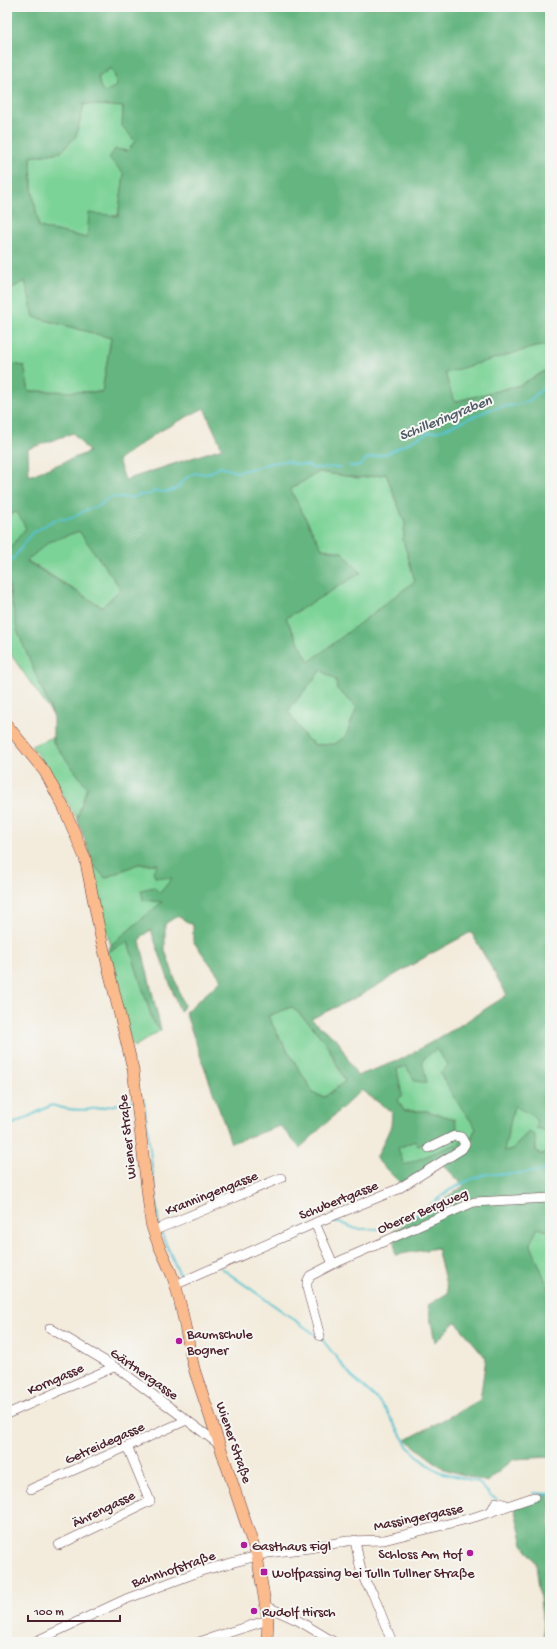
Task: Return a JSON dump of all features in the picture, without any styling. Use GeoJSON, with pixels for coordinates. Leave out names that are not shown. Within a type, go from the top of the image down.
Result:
{"type":"FeatureCollection","features":[{"type":"Feature","properties":{"kind":"main road","name":"Wiener Straße"},"geometry":{"type":"LineString","coordinates":[[7,725],[45,772],[64,808],[83,852],[100,938],[130,1053],[137,1100],[148,1203],[166,1261],[172,1273],[184,1315],[187,1342],[195,1372],[257,1556],[268,1620],[267,1642]]}},
{"type":"Feature","properties":{"kind":"street","name":"Schubertgasse"},"geometry":{"type":"LineString","coordinates":[[175,1285],[221,1263],[316,1225],[398,1189],[462,1149],[464,1144],[461,1137],[454,1136],[429,1148]]}},
{"type":"Feature","properties":{"kind":"street","name":"Kranningengasse"},"geometry":{"type":"LineString","coordinates":[[157,1229],[281,1178]]}},
{"type":"Feature","properties":{"kind":"street","name":"Oberer Bergweg"},"geometry":{"type":"LineString","coordinates":[[320,1336],[307,1288],[307,1282],[310,1276],[333,1264],[474,1202],[550,1198]]}},
{"type":"Feature","properties":{"kind":"street"},"geometry":{"type":"LineString","coordinates":[[316,1225],[333,1264]]}},
{"type":"Feature","properties":{"kind":"street","name":"Gärtnergasse"},"geometry":{"type":"LineString","coordinates":[[50,1328],[114,1367],[220,1445]]}},
{"type":"Feature","properties":{"kind":"street","name":"Korngasse"},"geometry":{"type":"LineString","coordinates":[[7,1414],[114,1367]]}},
{"type":"Feature","properties":{"kind":"street","name":"Getreidegasse"},"geometry":{"type":"LineString","coordinates":[[31,1489],[128,1448],[188,1420]]}},
{"type":"Feature","properties":{"kind":"street","name":"Ährengasse"},"geometry":{"type":"LineString","coordinates":[[59,1545],[150,1501],[128,1448]]}},
{"type":"Feature","properties":{"kind":"street","name":"Massingergasse"},"geometry":{"type":"LineString","coordinates":[[257,1556],[355,1540],[384,1540],[435,1526],[461,1521],[534,1497]]}},
{"type":"Feature","properties":{"kind":"street"},"geometry":{"type":"LineString","coordinates":[[355,1540],[361,1571],[373,1594],[392,1642]]}},
{"type":"Feature","properties":{"kind":"street","name":"Bahnhofstraße"},"geometry":{"type":"LineString","coordinates":[[34,1642],[126,1599],[201,1571],[257,1556]]}},
{"type":"Feature","properties":{"kind":"street"},"geometry":{"type":"LineString","coordinates":[[266,1606],[299,1620],[334,1642]]}},
{"type":"Feature","properties":{"kind":"street"},"geometry":{"type":"LineString","coordinates":[[199,1642],[268,1620]]}},
{"type":"Feature","properties":{"kind":"green space"},"geometry":{"type":"Polygon","coordinates":[[[7,7],[550,7],[550,345],[535,347],[445,373],[454,402],[520,385],[545,371],[550,372],[550,1129],[547,1131],[536,1128],[538,1122],[531,1115],[514,1106],[504,1151],[513,1149],[528,1132],[535,1135],[536,1151],[541,1155],[550,1152],[550,1232],[538,1228],[530,1243],[550,1292],[550,1359],[548,1383],[550,1391],[550,1457],[514,1459],[487,1482],[444,1469],[406,1440],[480,1400],[486,1358],[456,1322],[435,1343],[428,1305],[448,1293],[437,1248],[395,1255],[394,1231],[464,1186],[440,1162],[400,1183],[376,1159],[391,1126],[392,1112],[361,1090],[300,1148],[280,1126],[231,1143],[185,1012],[222,980],[193,941],[193,925],[177,916],[165,924],[165,950],[184,1006],[180,1012],[151,930],[142,936],[140,941],[161,1030],[153,1022],[128,942],[107,952],[111,945],[162,902],[143,900],[141,890],[154,887],[160,893],[172,878],[155,877],[153,871],[158,864],[138,864],[105,878],[93,864],[77,819],[87,787],[53,742],[53,715],[17,630],[7,576],[7,552],[26,528],[17,512],[7,515],[7,363],[24,366],[29,391],[102,392],[111,338],[34,317],[25,281],[12,288],[7,313],[7,7]],[[111,68],[98,77],[100,86],[104,92],[117,86],[115,76],[111,68]],[[84,104],[76,136],[61,152],[31,157],[32,189],[39,227],[87,238],[89,213],[118,216],[124,174],[109,158],[115,149],[128,151],[135,141],[122,126],[123,107],[84,104]],[[204,408],[158,432],[118,460],[125,480],[222,448],[204,408]],[[73,433],[28,449],[29,476],[89,452],[73,433]],[[319,472],[290,489],[322,549],[342,552],[361,573],[286,618],[309,662],[415,581],[403,540],[405,523],[386,474],[359,478],[319,472]],[[79,531],[49,542],[26,561],[102,607],[121,589],[79,531]],[[321,670],[288,711],[305,737],[315,745],[335,744],[346,736],[357,707],[337,689],[336,680],[321,670]],[[471,932],[361,995],[311,1019],[338,1041],[357,1076],[400,1060],[456,1028],[507,995],[471,932]],[[292,1007],[268,1016],[278,1035],[314,1094],[325,1097],[345,1081],[329,1048],[312,1026],[292,1007]],[[436,1049],[422,1060],[427,1083],[415,1081],[406,1066],[397,1069],[402,1095],[398,1100],[404,1111],[427,1111],[455,1119],[458,1131],[418,1146],[415,1141],[398,1148],[404,1165],[471,1138],[476,1128],[453,1096],[440,1073],[448,1065],[436,1049]]]}},
{"type":"Feature","properties":{"kind":"green space"},"geometry":{"type":"Polygon","coordinates":[[[111,68],[115,76],[117,86],[104,93],[98,78],[111,68]]]}},
{"type":"Feature","properties":{"kind":"green space"},"geometry":{"type":"Polygon","coordinates":[[[84,104],[123,106],[123,126],[135,141],[128,151],[118,216],[87,238],[39,227],[32,189],[31,157],[61,152],[76,136],[84,104]]]}},
{"type":"Feature","properties":{"kind":"green space"},"geometry":{"type":"Polygon","coordinates":[[[26,281],[34,317],[111,338],[102,392],[29,391],[24,366],[7,363],[7,313],[12,288],[26,281]]]}},
{"type":"Feature","properties":{"kind":"green space"},"geometry":{"type":"Polygon","coordinates":[[[550,345],[550,372],[545,371],[520,385],[453,402],[445,372],[535,347],[550,345]]]}},
{"type":"Feature","properties":{"kind":"green space"},"geometry":{"type":"Polygon","coordinates":[[[319,472],[359,478],[386,474],[405,523],[403,540],[415,581],[309,663],[286,618],[361,572],[342,552],[322,549],[290,489],[319,472]]]}},
{"type":"Feature","properties":{"kind":"green space"},"geometry":{"type":"Polygon","coordinates":[[[17,512],[26,528],[7,552],[7,515],[17,512]]]}},
{"type":"Feature","properties":{"kind":"green space"},"geometry":{"type":"Polygon","coordinates":[[[79,531],[121,589],[102,607],[26,560],[49,542],[79,531]]]}},
{"type":"Feature","properties":{"kind":"green space"},"geometry":{"type":"Polygon","coordinates":[[[7,576],[17,630],[53,715],[7,649],[7,576]]]}},
{"type":"Feature","properties":{"kind":"green space"},"geometry":{"type":"Polygon","coordinates":[[[321,670],[336,680],[337,689],[357,707],[346,736],[335,744],[315,745],[305,737],[288,711],[321,670]]]}},
{"type":"Feature","properties":{"kind":"green space"},"geometry":{"type":"Polygon","coordinates":[[[52,737],[53,742],[87,787],[77,819],[49,771],[31,746],[52,737]]]}},
{"type":"Feature","properties":{"kind":"green space"},"geometry":{"type":"Polygon","coordinates":[[[93,864],[105,878],[138,864],[158,864],[173,878],[160,893],[163,902],[111,945],[102,919],[91,866],[93,864]]]}},
{"type":"Feature","properties":{"kind":"green space"},"geometry":{"type":"Polygon","coordinates":[[[128,942],[153,1022],[161,1030],[134,1047],[130,1041],[107,952],[128,942]]]}},
{"type":"Feature","properties":{"kind":"green space"},"geometry":{"type":"Polygon","coordinates":[[[292,1007],[312,1026],[329,1048],[345,1081],[325,1097],[314,1094],[268,1016],[292,1007]]]}},
{"type":"Feature","properties":{"kind":"green space"},"geometry":{"type":"Polygon","coordinates":[[[436,1049],[448,1065],[453,1096],[476,1128],[471,1138],[404,1166],[398,1148],[415,1141],[418,1146],[458,1130],[427,1111],[404,1111],[398,1100],[397,1069],[406,1066],[415,1081],[427,1082],[421,1060],[436,1049]]]}},
{"type":"Feature","properties":{"kind":"green space"},"geometry":{"type":"Polygon","coordinates":[[[514,1105],[531,1114],[547,1131],[550,1129],[550,1152],[541,1155],[536,1151],[536,1143],[528,1132],[513,1149],[504,1151],[514,1105]]]}},
{"type":"Feature","properties":{"kind":"green space"},"geometry":{"type":"Polygon","coordinates":[[[538,1227],[550,1232],[550,1292],[530,1243],[538,1227]]]}},
{"type":"Feature","properties":{"kind":"green space"},"geometry":{"type":"Polygon","coordinates":[[[550,1493],[550,1642],[545,1642],[536,1563],[523,1544],[514,1507],[550,1493]]]}},
{"type":"Feature","properties":{"kind":"waterway","name":"Schilleringraben"},"geometry":{"type":"LineString","coordinates":[[349,466],[360,466],[366,459],[388,453],[430,432],[440,431],[491,409],[529,401],[542,389],[550,386]]}},
{"type":"Feature","properties":{"kind":"waterway","name":"Schilleringraben"},"geometry":{"type":"LineString","coordinates":[[7,564],[13,559],[31,534],[54,520],[72,518],[86,510],[99,506],[107,499],[113,497],[131,498],[139,495],[151,494],[154,491],[167,492],[178,488],[181,483],[192,474],[203,474],[220,467],[237,472],[270,463],[287,461],[313,468],[341,467]]}},
{"type":"Feature","properties":{"kind":"waterway"},"geometry":{"type":"LineString","coordinates":[[140,1100],[144,1099],[159,1226]]}},
{"type":"Feature","properties":{"kind":"waterway"},"geometry":{"type":"LineString","coordinates":[[7,1127],[52,1105],[62,1108],[82,1110],[103,1108],[133,1101]]}},
{"type":"Feature","properties":{"kind":"waterway"},"geometry":{"type":"LineString","coordinates":[[328,1222],[339,1222],[356,1229],[380,1229],[420,1213],[448,1191],[467,1181],[486,1174],[509,1174],[543,1171],[550,1172]]}},
{"type":"Feature","properties":{"kind":"waterway"},"geometry":{"type":"LineString","coordinates":[[160,1230],[180,1276],[213,1262],[216,1264]]}},
{"type":"Feature","properties":{"kind":"waterway"},"geometry":{"type":"LineString","coordinates":[[221,1268],[316,1335]]}},
{"type":"Feature","properties":{"kind":"waterway"},"geometry":{"type":"LineString","coordinates":[[321,1338],[351,1376],[376,1398],[386,1410],[408,1447],[427,1464],[440,1472],[478,1482],[490,1495],[497,1499]]}},
{"type":"Feature","properties":{"kind":"waterway"},"geometry":{"type":"LineString","coordinates":[[533,1493],[550,1494]]}},
{"type":"Feature","properties":{"kind":"place","name":"Baumschule Bogner"},"geometry":{"type":"Point","coordinates":[179,1341]}},
{"type":"Feature","properties":{"kind":"place","name":"Gasthaus Figl"},"geometry":{"type":"Point","coordinates":[244,1545]}},
{"type":"Feature","properties":{"kind":"place","name":"Schloss Am Hof"},"geometry":{"type":"Point","coordinates":[470,1553]}},
{"type":"Feature","properties":{"kind":"place","name":"Wolfpassing bei Tulln Tullner Straße"},"geometry":{"type":"Point","coordinates":[264,1572]}},
{"type":"Feature","properties":{"kind":"place","name":"Rudolf Hirsch"},"geometry":{"type":"Point","coordinates":[254,1611]}}]}
